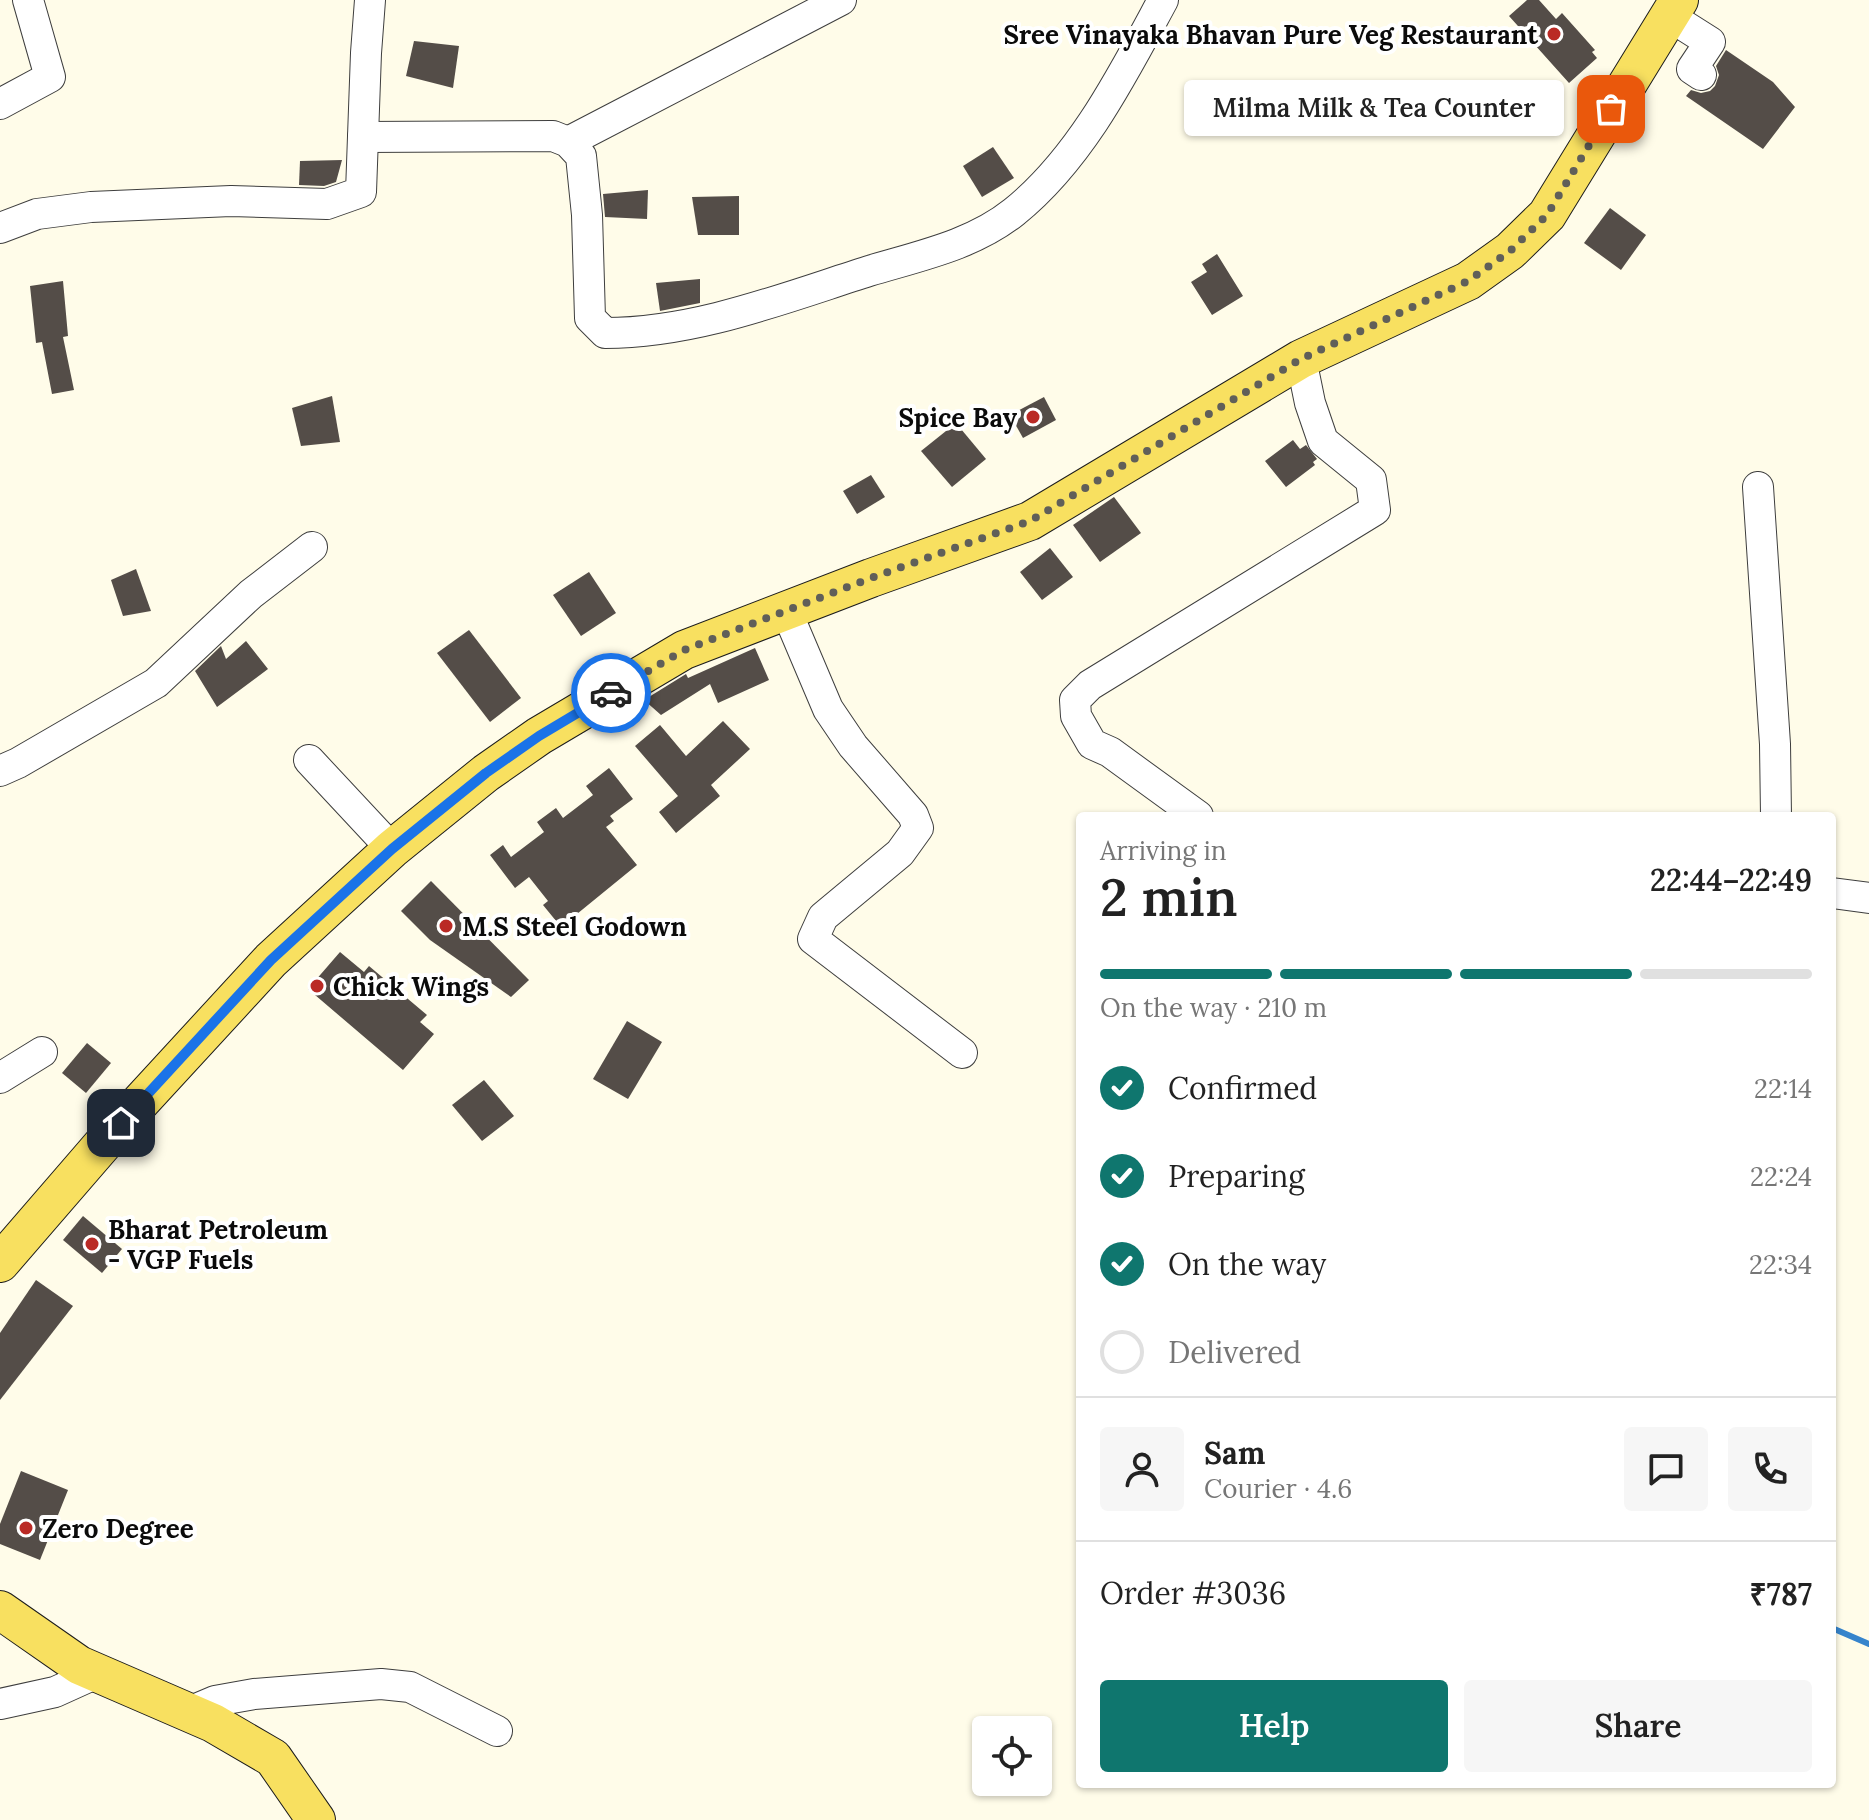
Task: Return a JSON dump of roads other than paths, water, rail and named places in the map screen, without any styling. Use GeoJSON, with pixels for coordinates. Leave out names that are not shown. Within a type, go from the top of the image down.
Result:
{"type":"FeatureCollection","features":[{"type":"Feature","properties":{"kind":"main road"},"geometry":{"type":"LineString","coordinates":[[0,1263],[121,1123],[271,960],[392,849],[486,773],[539,736],[684,650],[1030,521],[1301,359],[1468,281],[1510,251],[1547,215],[1674,8]]}},
{"type":"Feature","properties":{"kind":"main road"},"geometry":{"type":"LineString","coordinates":[[0,1610],[79,1665],[213,1723],[273,1758],[316,1820]]}},
{"type":"Feature","properties":{"kind":"street"},"geometry":{"type":"LineString","coordinates":[[0,104],[50,77],[28,0]]}},
{"type":"Feature","properties":{"kind":"street"},"geometry":{"type":"LineString","coordinates":[[0,228],[37,214],[91,207],[231,201],[327,204],[361,192],[370,0]]}},
{"type":"Feature","properties":{"kind":"street"},"geometry":{"type":"LineString","coordinates":[[568,142],[841,0]]}},
{"type":"Feature","properties":{"kind":"street"},"geometry":{"type":"LineString","coordinates":[[363,137],[553,136],[568,142],[581,156],[587,215],[590,318],[605,333],[637,333],[694,324],[964,242],[1013,213],[1051,177],[1092,123],[1163,0]]}},
{"type":"Feature","properties":{"kind":"street"},"geometry":{"type":"LineString","coordinates":[[1674,8],[1710,42],[1692,69],[1701,75]]}},
{"type":"Feature","properties":{"kind":"street"},"geometry":{"type":"LineString","coordinates":[[1192,812],[1110,752],[1092,744],[1076,716],[1075,700],[1090,685],[1375,510],[1371,480],[1323,441],[1310,403],[1301,359]]}},
{"type":"Feature","properties":{"kind":"street"},"geometry":{"type":"LineString","coordinates":[[1758,487],[1775,744],[1776,812]]}},
{"type":"Feature","properties":{"kind":"street"},"geometry":{"type":"LineString","coordinates":[[0,771],[156,683],[251,594],[312,547]]}},
{"type":"Feature","properties":{"kind":"street"},"geometry":{"type":"LineString","coordinates":[[786,610],[828,709],[853,746],[913,815],[918,828],[900,853],[823,917],[813,939],[962,1053]]}},
{"type":"Feature","properties":{"kind":"street"},"geometry":{"type":"LineString","coordinates":[[309,760],[392,849]]}},
{"type":"Feature","properties":{"kind":"street"},"geometry":{"type":"LineString","coordinates":[[1836,894],[1869,898]]}},
{"type":"Feature","properties":{"kind":"street"},"geometry":{"type":"LineString","coordinates":[[0,1078],[42,1052]]}},
{"type":"Feature","properties":{"kind":"street"},"geometry":{"type":"LineString","coordinates":[[0,1704],[55,1692],[97,1673]]}},
{"type":"Feature","properties":{"kind":"street"},"geometry":{"type":"LineString","coordinates":[[189,1712],[215,1701],[254,1694],[381,1684],[410,1687],[497,1731]]}},
{"type":"Feature","properties":{"kind":"waterway"},"geometry":{"type":"LineString","coordinates":[[1836,1630],[1869,1644]]}},
{"type":"Feature","properties":{"kind":"place","name":"Sree Vinayaka Bhavan Pure Veg Restaurant"},"geometry":{"type":"Point","coordinates":[1554,34]}},
{"type":"Feature","properties":{"kind":"place","name":"Milma Milk & Tea Counter"},"geometry":{"type":"Point","coordinates":[1611,109]}},
{"type":"Feature","properties":{"kind":"place","name":"Spice Bay"},"geometry":{"type":"Point","coordinates":[1033,417]}},
{"type":"Feature","properties":{"kind":"place","name":"M.S Steel Godown"},"geometry":{"type":"Point","coordinates":[446,926]}},
{"type":"Feature","properties":{"kind":"place","name":"Chick Wings"},"geometry":{"type":"Point","coordinates":[317,986]}},
{"type":"Feature","properties":{"kind":"place","name":"Bharat Petroleum - VGP Fuels"},"geometry":{"type":"Point","coordinates":[92,1244]}},
{"type":"Feature","properties":{"kind":"place","name":"Zero Degree"},"geometry":{"type":"Point","coordinates":[26,1528]}}]}
